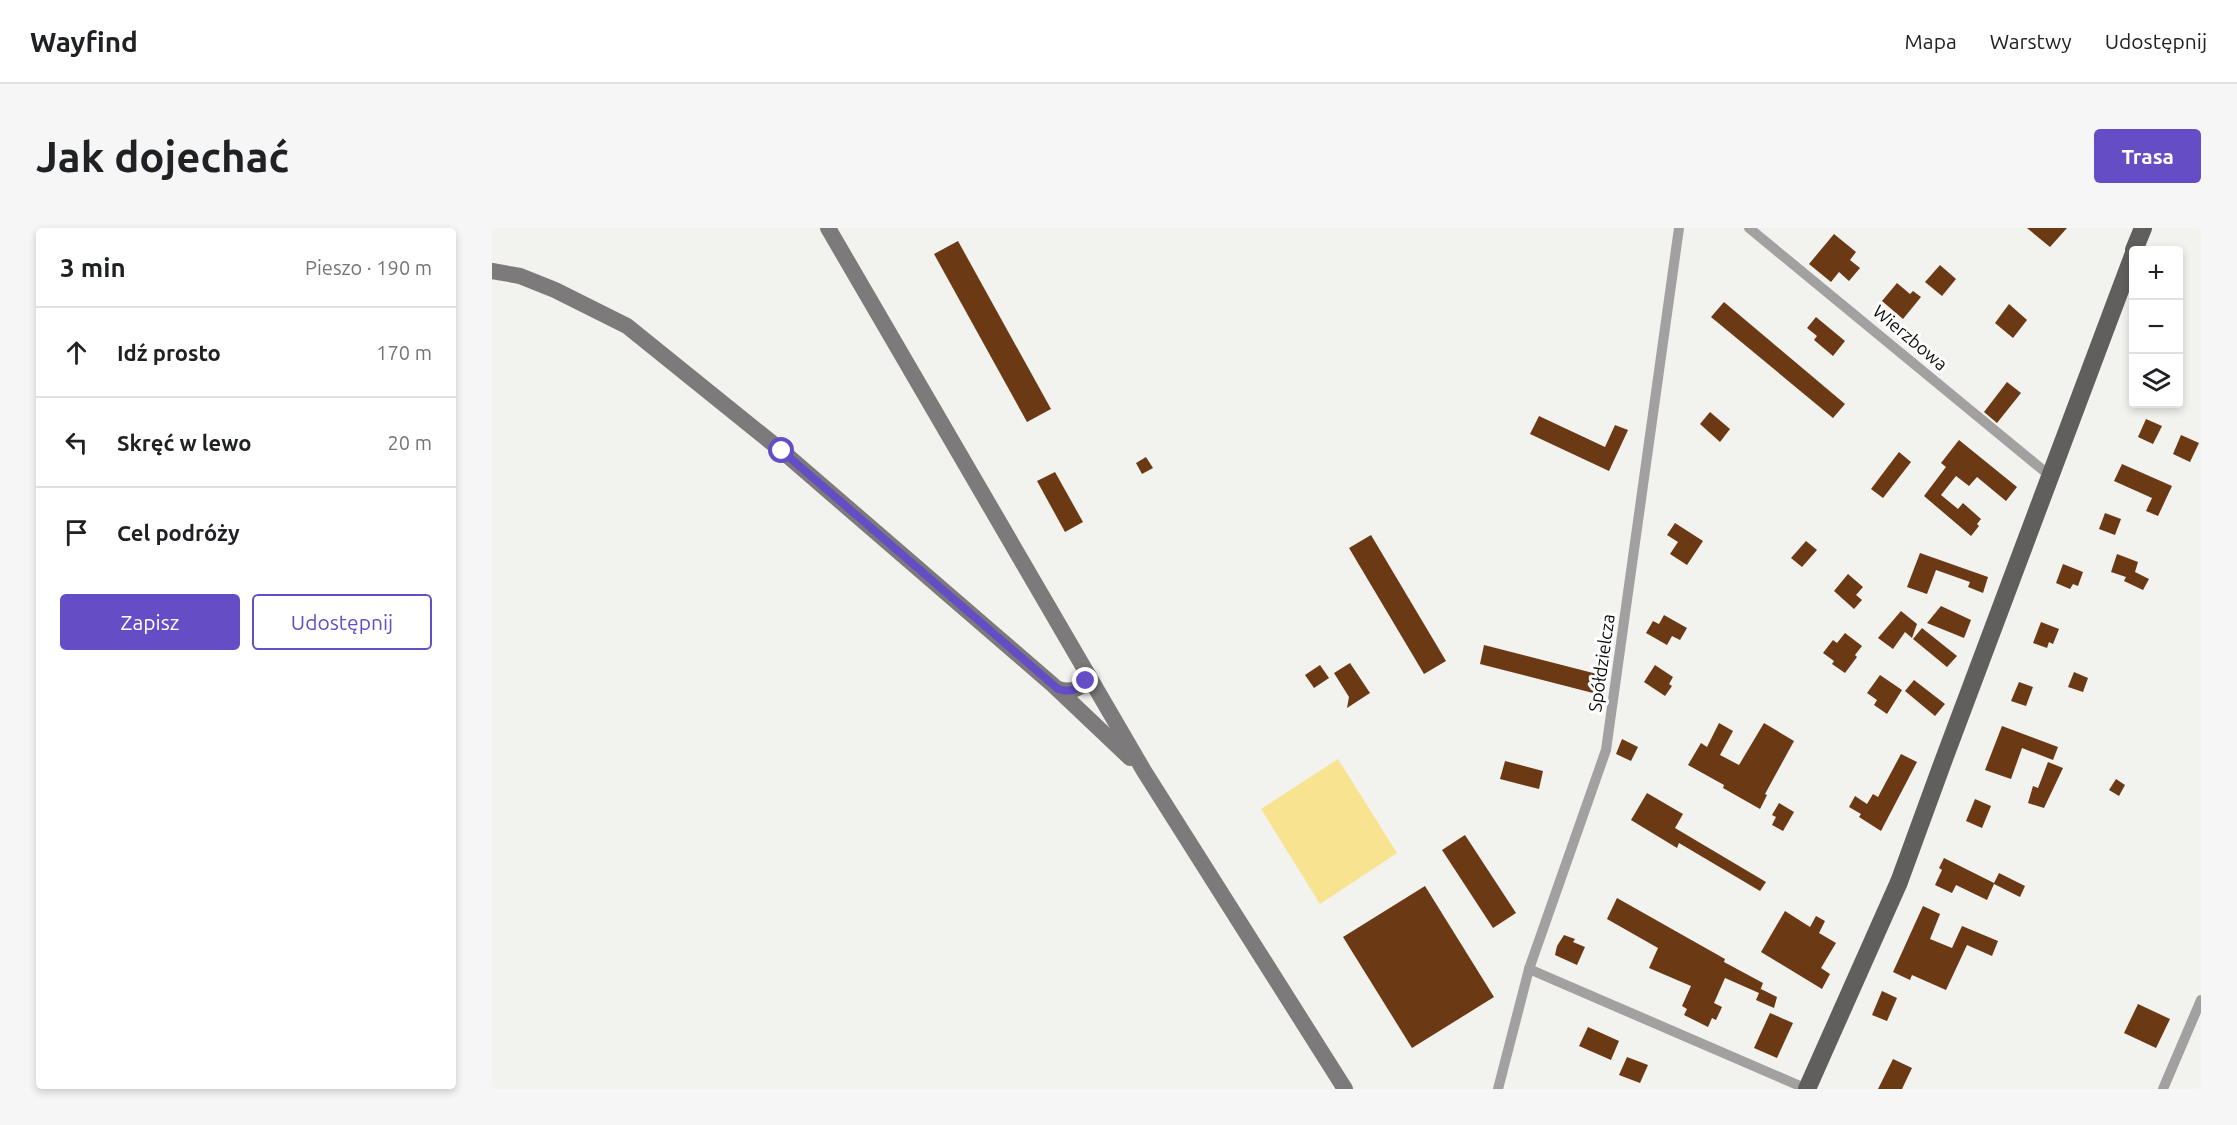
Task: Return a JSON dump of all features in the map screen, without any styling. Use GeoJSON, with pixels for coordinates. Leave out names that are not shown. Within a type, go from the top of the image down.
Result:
{"type":"FeatureCollection","features":[{"type":"Feature","properties":{"kind":"main road"},"geometry":{"type":"LineString","coordinates":[[828,228],[1144,771],[1345,1089]]}},
{"type":"Feature","properties":{"kind":"main road"},"geometry":{"type":"LineString","coordinates":[[2136,246],[2143,228]]}},
{"type":"Feature","properties":{"kind":"main road"},"geometry":{"type":"LineString","coordinates":[[1807,1089],[1899,882],[2129,264]]}},
{"type":"Feature","properties":{"kind":"main road"},"geometry":{"type":"LineString","coordinates":[[492,271],[520,276],[555,290],[627,326],[782,451],[1058,689],[1144,771]]}},
{"type":"Feature","properties":{"kind":"main road"},"geometry":{"type":"LineString","coordinates":[[1058,689],[1069,691],[1077,688],[1083,685],[1089,676]]}},
{"type":"Feature","properties":{"kind":"street","name":"Spółdzielcza"},"geometry":{"type":"LineString","coordinates":[[1498,1089],[1529,969],[1606,750],[1679,228]]}},
{"type":"Feature","properties":{"kind":"street","name":"Wierzbowa"},"geometry":{"type":"LineString","coordinates":[[1749,228],[2049,475]]}},
{"type":"Feature","properties":{"kind":"street"},"geometry":{"type":"LineString","coordinates":[[1529,969],[1807,1089]]}},
{"type":"Feature","properties":{"kind":"street"},"geometry":{"type":"LineString","coordinates":[[2163,1089],[2201,1000]]}},
{"type":"Feature","properties":{"kind":"shaded area"},"geometry":{"type":"Polygon","coordinates":[[[1338,759],[1397,853],[1320,904],[1261,809],[1338,759]]]}},
{"type":"Feature","properties":{"kind":"building"},"geometry":{"type":"Polygon","coordinates":[[[2027,228],[2067,228],[2050,247],[2027,228]]]}},
{"type":"Feature","properties":{"kind":"building"},"geometry":{"type":"Polygon","coordinates":[[[1834,234],[1856,252],[1850,260],[1860,268],[1849,281],[1839,272],[1831,282],[1809,264],[1834,234]]]}},
{"type":"Feature","properties":{"kind":"building"},"geometry":{"type":"Polygon","coordinates":[[[958,241],[1051,409],[1027,422],[934,254],[958,241]]]}},
{"type":"Feature","properties":{"kind":"building"},"geometry":{"type":"Polygon","coordinates":[[[1940,265],[1956,279],[1942,296],[1925,282],[1940,265]]]}},
{"type":"Feature","properties":{"kind":"building"},"geometry":{"type":"Polygon","coordinates":[[[1897,283],[1910,294],[1913,291],[1921,297],[1903,319],[1882,301],[1897,283]]]}},
{"type":"Feature","properties":{"kind":"building"},"geometry":{"type":"Polygon","coordinates":[[[1724,302],[1845,404],[1833,418],[1711,317],[1724,302]]]}},
{"type":"Feature","properties":{"kind":"building"},"geometry":{"type":"Polygon","coordinates":[[[2009,304],[2027,320],[2013,338],[1995,323],[2009,304]]]}},
{"type":"Feature","properties":{"kind":"building"},"geometry":{"type":"Polygon","coordinates":[[[1816,317],[1845,341],[1833,356],[1814,340],[1817,336],[1807,328],[1816,317]]]}},
{"type":"Feature","properties":{"kind":"building"},"geometry":{"type":"Polygon","coordinates":[[[2007,382],[2021,393],[1997,423],[1984,412],[2007,382]]]}},
{"type":"Feature","properties":{"kind":"building"},"geometry":{"type":"Polygon","coordinates":[[[1710,412],[1730,429],[1720,442],[1700,424],[1710,412]]]}},
{"type":"Feature","properties":{"kind":"building"},"geometry":{"type":"Polygon","coordinates":[[[1539,416],[1605,447],[1615,425],[1628,430],[1609,471],[1530,434],[1539,416]]]}},
{"type":"Feature","properties":{"kind":"building"},"geometry":{"type":"Polygon","coordinates":[[[2146,419],[2162,426],[2153,444],[2138,437],[2146,419]]]}},
{"type":"Feature","properties":{"kind":"building"},"geometry":{"type":"Polygon","coordinates":[[[2181,435],[2199,443],[2190,462],[2173,454],[2181,435]]]}},
{"type":"Feature","properties":{"kind":"building"},"geometry":{"type":"Polygon","coordinates":[[[1959,440],[2017,487],[2006,501],[1977,477],[1969,486],[1956,476],[1941,495],[1958,509],[1963,503],[1981,519],[1977,524],[1979,526],[1971,536],[1924,496],[1946,467],[1941,463],[1959,440]]]}},
{"type":"Feature","properties":{"kind":"building"},"geometry":{"type":"Polygon","coordinates":[[[1899,452],[1911,462],[1883,498],[1871,489],[1899,452]]]}},
{"type":"Feature","properties":{"kind":"building"},"geometry":{"type":"Polygon","coordinates":[[[1146,457],[1153,468],[1142,474],[1136,463],[1146,457]]]}},
{"type":"Feature","properties":{"kind":"building"},"geometry":{"type":"Polygon","coordinates":[[[2122,464],[2172,486],[2158,516],[2146,511],[2152,498],[2114,481],[2122,464]]]}},
{"type":"Feature","properties":{"kind":"building"},"geometry":{"type":"Polygon","coordinates":[[[1055,472],[1083,522],[1065,532],[1037,481],[1055,472]]]}},
{"type":"Feature","properties":{"kind":"building"},"geometry":{"type":"Polygon","coordinates":[[[2105,513],[2121,519],[2115,535],[2099,529],[2105,513]]]}},
{"type":"Feature","properties":{"kind":"building"},"geometry":{"type":"Polygon","coordinates":[[[1675,523],[1703,541],[1687,565],[1670,554],[1678,542],[1667,535],[1675,523]]]}},
{"type":"Feature","properties":{"kind":"building"},"geometry":{"type":"Polygon","coordinates":[[[1371,535],[1446,661],[1424,674],[1349,548],[1371,535]]]}},
{"type":"Feature","properties":{"kind":"building"},"geometry":{"type":"Polygon","coordinates":[[[1806,541],[1817,550],[1802,567],[1791,558],[1806,541]]]}},
{"type":"Feature","properties":{"kind":"building"},"geometry":{"type":"Polygon","coordinates":[[[1920,553],[1988,577],[1983,593],[1968,587],[1970,582],[1936,570],[1927,594],[1907,587],[1920,553]]]}},
{"type":"Feature","properties":{"kind":"building"},"geometry":{"type":"Polygon","coordinates":[[[2117,554],[2138,562],[2135,572],[2149,579],[2143,590],[2124,581],[2126,577],[2111,572],[2117,554]]]}},
{"type":"Feature","properties":{"kind":"building"},"geometry":{"type":"Polygon","coordinates":[[[2063,564],[2083,572],[2078,586],[2073,584],[2070,589],[2056,583],[2063,564]]]}},
{"type":"Feature","properties":{"kind":"building"},"geometry":{"type":"Polygon","coordinates":[[[1848,574],[1863,587],[1856,595],[1862,600],[1854,609],[1834,591],[1848,574]]]}},
{"type":"Feature","properties":{"kind":"building"},"geometry":{"type":"Polygon","coordinates":[[[1941,606],[1971,620],[1964,638],[1927,623],[1941,606]]]}},
{"type":"Feature","properties":{"kind":"building"},"geometry":{"type":"Polygon","coordinates":[[[1901,611],[1917,624],[1912,638],[1905,632],[1893,649],[1878,638],[1901,611]]]}},
{"type":"Feature","properties":{"kind":"building"},"geometry":{"type":"Polygon","coordinates":[[[1664,615],[1687,628],[1680,640],[1672,636],[1667,645],[1646,633],[1653,621],[1659,624],[1664,615]]]}},
{"type":"Feature","properties":{"kind":"building"},"geometry":{"type":"Polygon","coordinates":[[[2041,622],[2059,629],[2053,644],[2049,642],[2047,648],[2033,643],[2041,622]]]}},
{"type":"Feature","properties":{"kind":"building"},"geometry":{"type":"Polygon","coordinates":[[[1922,628],[1957,656],[1947,667],[1913,639],[1922,628]]]}},
{"type":"Feature","properties":{"kind":"building"},"geometry":{"type":"Polygon","coordinates":[[[1845,633],[1862,646],[1845,673],[1832,664],[1834,661],[1823,653],[1833,640],[1837,643],[1845,633]]]}},
{"type":"Feature","properties":{"kind":"building"},"geometry":{"type":"Polygon","coordinates":[[[1484,645],[1597,674],[1593,693],[1480,664],[1484,645]]]}},
{"type":"Feature","properties":{"kind":"building"},"geometry":{"type":"Polygon","coordinates":[[[1350,663],[1370,693],[1347,708],[1349,697],[1334,673],[1350,663]]]}},
{"type":"Feature","properties":{"kind":"building"},"geometry":{"type":"Polygon","coordinates":[[[1320,665],[1329,678],[1314,688],[1305,675],[1320,665]]]}},
{"type":"Feature","properties":{"kind":"building"},"geometry":{"type":"Polygon","coordinates":[[[1655,665],[1673,677],[1669,684],[1672,686],[1665,696],[1644,682],[1655,665]]]}},
{"type":"Feature","properties":{"kind":"building"},"geometry":{"type":"Polygon","coordinates":[[[2074,672],[2088,678],[2083,692],[2068,687],[2074,672]]]}},
{"type":"Feature","properties":{"kind":"building"},"geometry":{"type":"Polygon","coordinates":[[[1880,675],[1902,690],[1887,714],[1874,705],[1877,700],[1867,693],[1880,675]]]}},
{"type":"Feature","properties":{"kind":"building"},"geometry":{"type":"Polygon","coordinates":[[[1914,680],[1945,704],[1935,716],[1905,691],[1914,680]]]}},
{"type":"Feature","properties":{"kind":"building"},"geometry":{"type":"Polygon","coordinates":[[[2019,682],[2033,687],[2026,706],[2011,701],[2019,682]]]}},
{"type":"Feature","properties":{"kind":"building"},"geometry":{"type":"Polygon","coordinates":[[[1719,723],[1733,731],[1720,755],[1739,765],[1764,723],[1794,741],[1765,794],[1767,795],[1760,809],[1688,765],[1701,743],[1707,747],[1719,723]]]}},
{"type":"Feature","properties":{"kind":"building"},"geometry":{"type":"Polygon","coordinates":[[[2002,726],[2058,747],[2053,760],[2022,748],[2011,779],[1985,770],[2002,726]]]}},
{"type":"Feature","properties":{"kind":"building"},"geometry":{"type":"Polygon","coordinates":[[[1622,739],[1638,747],[1631,761],[1616,754],[1622,739]]]}},
{"type":"Feature","properties":{"kind":"building"},"geometry":{"type":"Polygon","coordinates":[[[1901,754],[1917,762],[1881,831],[1859,817],[1861,814],[1849,807],[1855,796],[1867,804],[1873,794],[1878,797],[1901,754]]]}},
{"type":"Feature","properties":{"kind":"building"},"geometry":{"type":"Polygon","coordinates":[[[1505,761],[1543,771],[1539,789],[1500,779],[1505,761]]]}},
{"type":"Feature","properties":{"kind":"building"},"geometry":{"type":"Polygon","coordinates":[[[2048,762],[2063,768],[2044,808],[2028,803],[2033,786],[2038,788],[2048,762]]]}},
{"type":"Feature","properties":{"kind":"building"},"geometry":{"type":"Polygon","coordinates":[[[2116,779],[2125,785],[2119,796],[2109,790],[2116,779]]]}},
{"type":"Feature","properties":{"kind":"building"},"geometry":{"type":"Polygon","coordinates":[[[1647,793],[1683,814],[1675,828],[1766,882],[1760,891],[1679,843],[1677,848],[1631,820],[1647,793]]]}},
{"type":"Feature","properties":{"kind":"building"},"geometry":{"type":"Polygon","coordinates":[[[1975,799],[1991,806],[1982,828],[1966,821],[1975,799]]]}},
{"type":"Feature","properties":{"kind":"building"},"geometry":{"type":"Polygon","coordinates":[[[1779,803],[1794,812],[1783,831],[1772,825],[1776,817],[1772,815],[1779,803]]]}},
{"type":"Feature","properties":{"kind":"building"},"geometry":{"type":"Polygon","coordinates":[[[1465,835],[1516,913],[1493,928],[1442,850],[1465,835]]]}},
{"type":"Feature","properties":{"kind":"building"},"geometry":{"type":"Polygon","coordinates":[[[1944,858],[1994,883],[1999,873],[2025,886],[2020,897],[1994,884],[1987,900],[1956,885],[1952,893],[1935,885],[1942,870],[1939,868],[1944,858]]]}},
{"type":"Feature","properties":{"kind":"building"},"geometry":{"type":"Polygon","coordinates":[[[1425,886],[1494,997],[1412,1048],[1343,937],[1425,886]]]}},
{"type":"Feature","properties":{"kind":"building"},"geometry":{"type":"Polygon","coordinates":[[[1617,898],[1763,983],[1760,991],[1761,989],[1777,997],[1774,1008],[1756,1000],[1759,993],[1725,978],[1714,1003],[1722,1007],[1716,1020],[1712,1018],[1708,1027],[1684,1015],[1687,1009],[1682,1006],[1691,986],[1649,968],[1658,948],[1607,919],[1617,898]]]}},
{"type":"Feature","properties":{"kind":"building"},"geometry":{"type":"Polygon","coordinates":[[[1923,906],[1940,914],[1930,939],[1952,948],[1962,926],[1998,941],[1992,956],[1967,945],[1946,990],[1912,975],[1910,980],[1893,972],[1923,906]]]}},
{"type":"Feature","properties":{"kind":"building"},"geometry":{"type":"Polygon","coordinates":[[[1785,911],[1810,927],[1816,916],[1825,921],[1819,933],[1836,943],[1821,968],[1830,974],[1822,989],[1761,952],[1785,911]]]}},
{"type":"Feature","properties":{"kind":"building"},"geometry":{"type":"Polygon","coordinates":[[[1564,935],[1575,939],[1573,942],[1585,947],[1577,965],[1555,955],[1557,946],[1564,935]]]}},
{"type":"Feature","properties":{"kind":"building"},"geometry":{"type":"Polygon","coordinates":[[[1882,991],[1897,998],[1887,1021],[1872,1015],[1882,991]]]}},
{"type":"Feature","properties":{"kind":"building"},"geometry":{"type":"Polygon","coordinates":[[[2138,1004],[2170,1019],[2156,1048],[2124,1033],[2138,1004]]]}},
{"type":"Feature","properties":{"kind":"building"},"geometry":{"type":"Polygon","coordinates":[[[1770,1013],[1793,1023],[1777,1058],[1754,1048],[1770,1013]]]}},
{"type":"Feature","properties":{"kind":"building"},"geometry":{"type":"Polygon","coordinates":[[[1588,1027],[1619,1041],[1611,1060],[1579,1046],[1588,1027]]]}},
{"type":"Feature","properties":{"kind":"building"},"geometry":{"type":"Polygon","coordinates":[[[1627,1057],[1648,1065],[1640,1083],[1619,1075],[1627,1057]]]}},
{"type":"Feature","properties":{"kind":"building"},"geometry":{"type":"Polygon","coordinates":[[[1893,1059],[1912,1068],[1902,1089],[1878,1089],[1893,1059]]]}},
{"type":"Feature","properties":{"kind":"route"},"geometry":{"type":"LineString","coordinates":[[782,451],[1058,689],[1069,691],[1083,685],[1086,681]]}}]}
